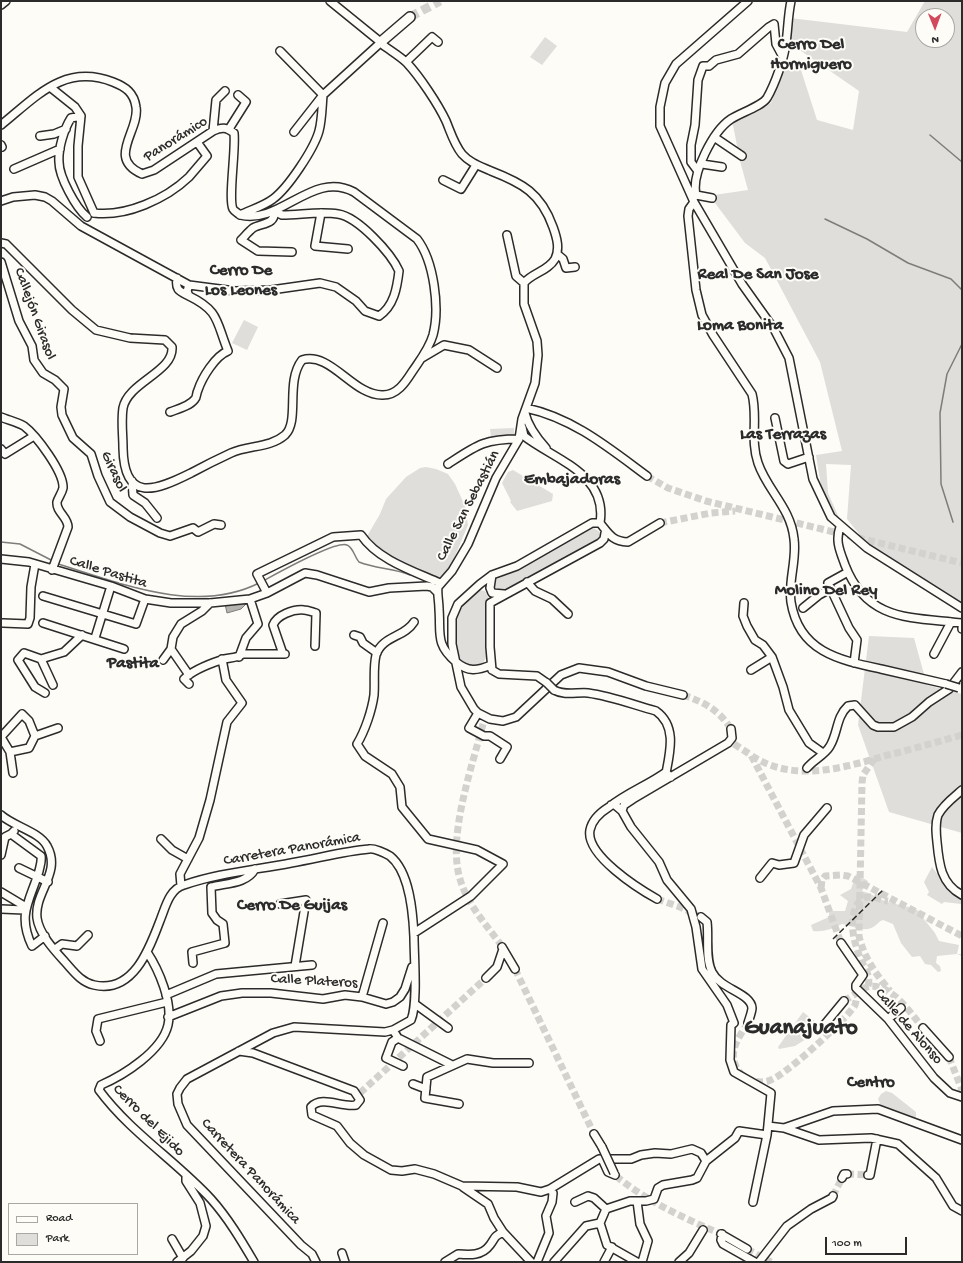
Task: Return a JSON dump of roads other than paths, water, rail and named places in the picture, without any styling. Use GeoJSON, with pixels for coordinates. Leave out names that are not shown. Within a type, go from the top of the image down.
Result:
{"type":"FeatureCollection","features":[{"type":"Feature","properties":{"kind":"main road"},"geometry":{"type":"LineString","coordinates":[[380,43],[410,17]]}},
{"type":"Feature","properties":{"kind":"street"},"geometry":{"type":"LineString","coordinates":[[1,5],[6,1]]}},
{"type":"Feature","properties":{"kind":"street"},"geometry":{"type":"LineString","coordinates":[[330,1],[380,43],[406,62],[423,84],[446,120],[457,147],[463,155],[476,165],[516,181],[527,188],[547,212],[556,235],[557,254],[550,265],[529,277],[524,283],[524,304],[537,341],[538,354],[535,383],[522,421],[519,439]]}},
{"type":"Feature","properties":{"kind":"street"},"geometry":{"type":"LineString","coordinates":[[748,1],[676,64],[665,83],[660,107],[660,126],[694,198],[742,284],[774,329],[789,358],[813,479],[822,501],[831,517],[840,527],[867,548],[962,608]]}},
{"type":"Feature","properties":{"kind":"street"},"geometry":{"type":"LineString","coordinates":[[791,1],[786,45],[783,57],[766,100],[730,119],[714,137],[700,167],[695,186],[694,198],[689,209],[688,216],[698,302],[707,325],[752,394],[754,446],[759,465],[791,520],[795,540],[790,593],[794,614],[803,633],[817,647],[838,659],[946,684],[961,689]]}},
{"type":"Feature","properties":{"kind":"street"},"geometry":{"type":"LineString","coordinates":[[722,167],[700,167],[691,162],[691,145],[695,126],[698,80],[703,66],[709,66],[716,60],[738,54],[774,24],[776,44],[783,57]]}},
{"type":"Feature","properties":{"kind":"street"},"geometry":{"type":"LineString","coordinates":[[406,62],[432,37],[438,42]]}},
{"type":"Feature","properties":{"kind":"street"},"geometry":{"type":"LineString","coordinates":[[294,132],[323,95],[380,43]]}},
{"type":"Feature","properties":{"kind":"street"},"geometry":{"type":"LineString","coordinates":[[280,51],[323,95]]}},
{"type":"Feature","properties":{"kind":"street","name":"Panorámico"},"geometry":{"type":"LineString","coordinates":[[1,125],[50,87],[72,77],[102,78],[118,84],[131,92],[136,110],[132,129],[125,146],[126,158],[133,170],[142,174],[154,170],[213,131],[222,127],[229,129],[234,133],[235,139],[231,201],[233,209],[240,215]]}},
{"type":"Feature","properties":{"kind":"street"},"geometry":{"type":"LineString","coordinates":[[50,87],[75,107],[81,116],[78,177],[94,213]]}},
{"type":"Feature","properties":{"kind":"street"},"geometry":{"type":"LineString","coordinates":[[213,131],[216,100],[225,90]]}},
{"type":"Feature","properties":{"kind":"street"},"geometry":{"type":"LineString","coordinates":[[229,129],[246,102],[238,95]]}},
{"type":"Feature","properties":{"kind":"street"},"geometry":{"type":"LineString","coordinates":[[240,215],[273,199],[305,159],[319,130],[323,95]]}},
{"type":"Feature","properties":{"kind":"street"},"geometry":{"type":"LineString","coordinates":[[81,116],[71,118],[67,126],[60,149],[58,163],[64,179],[81,212],[87,217]]}},
{"type":"Feature","properties":{"kind":"street"},"geometry":{"type":"LineString","coordinates":[[40,136],[54,134],[67,126],[80,126]]}},
{"type":"Feature","properties":{"kind":"street"},"geometry":{"type":"LineString","coordinates":[[714,137],[742,156]]}},
{"type":"Feature","properties":{"kind":"street"},"geometry":{"type":"LineString","coordinates":[[81,226],[87,217],[94,213],[104,214],[122,212],[156,200],[188,178],[207,156],[197,142]]}},
{"type":"Feature","properties":{"kind":"street"},"geometry":{"type":"LineString","coordinates":[[14,169],[60,149]]}},
{"type":"Feature","properties":{"kind":"street"},"geometry":{"type":"LineString","coordinates":[[443,180],[461,190],[476,165]]}},
{"type":"Feature","properties":{"kind":"street"},"geometry":{"type":"LineString","coordinates":[[1,243],[6,244],[72,310],[96,330],[130,338],[165,340],[172,347],[173,354],[169,361],[141,383],[131,394],[123,408],[123,459],[125,469],[132,481],[143,489],[154,489],[170,484],[238,449],[270,444],[286,434],[291,425],[294,374],[302,360],[309,358],[317,359],[363,390],[374,395],[384,396],[392,394],[400,388],[421,358],[432,336],[436,308],[427,257],[423,248],[417,239],[367,200],[346,187],[320,187],[274,212],[258,217],[240,215]]}},
{"type":"Feature","properties":{"kind":"street"},"geometry":{"type":"LineString","coordinates":[[1,200],[12,197],[35,195],[52,200],[81,226],[189,285],[235,292],[271,290],[320,283],[336,287],[356,301],[365,311],[379,316],[386,311],[394,296],[399,271],[396,263],[357,224],[339,214],[321,213],[282,215],[274,212]]}},
{"type":"Feature","properties":{"kind":"street"},"geometry":{"type":"LineString","coordinates":[[694,198],[712,198]]}},
{"type":"Feature","properties":{"kind":"street"},"geometry":{"type":"LineString","coordinates":[[274,212],[275,216],[273,220],[254,227],[241,240],[258,251],[292,252]]}},
{"type":"Feature","properties":{"kind":"street"},"geometry":{"type":"LineString","coordinates":[[321,213],[315,246],[348,250]]}},
{"type":"Feature","properties":{"kind":"street"},"geometry":{"type":"LineString","coordinates":[[258,217],[260,226]]}},
{"type":"Feature","properties":{"kind":"street"},"geometry":{"type":"LineString","coordinates":[[507,235],[516,276],[524,283]]}},
{"type":"Feature","properties":{"kind":"street"},"geometry":{"type":"LineString","coordinates":[[557,254],[563,259],[566,268],[575,268]]}},
{"type":"Feature","properties":{"kind":"street","name":"Callejón Girasol"},"geometry":{"type":"LineString","coordinates":[[1,262],[19,321],[32,346],[34,360],[43,373],[55,380],[64,389]]}},
{"type":"Feature","properties":{"kind":"street"},"geometry":{"type":"LineString","coordinates":[[170,412],[192,403],[196,398],[204,376],[220,354],[228,352],[215,316],[210,308],[177,290],[177,278]]}},
{"type":"Feature","properties":{"kind":"street"},"geometry":{"type":"LineString","coordinates":[[189,285],[187,291],[189,296]]}},
{"type":"Feature","properties":{"kind":"street"},"geometry":{"type":"LineString","coordinates":[[421,358],[444,345],[469,350],[497,368]]}},
{"type":"Feature","properties":{"kind":"street","name":"Girasol"},"geometry":{"type":"LineString","coordinates":[[64,389],[60,407],[62,415],[72,438],[91,454],[98,476],[110,502],[148,528],[170,536],[192,528],[198,532],[214,524],[221,525]]}},
{"type":"Feature","properties":{"kind":"street"},"geometry":{"type":"LineString","coordinates":[[526,410],[527,420],[550,452]]}},
{"type":"Feature","properties":{"kind":"street"},"geometry":{"type":"LineString","coordinates":[[526,410],[569,422],[598,440],[647,476]]}},
{"type":"Feature","properties":{"kind":"street"},"geometry":{"type":"LineString","coordinates":[[1,426],[2,418],[22,425],[42,444],[55,465],[63,488],[57,502],[59,510],[68,522],[68,527],[52,568]]}},
{"type":"Feature","properties":{"kind":"street"},"geometry":{"type":"LineString","coordinates":[[775,418],[784,461],[788,464],[809,457]]}},
{"type":"Feature","properties":{"kind":"street"},"geometry":{"type":"LineString","coordinates":[[522,421],[522,431],[524,436],[550,452],[591,482],[600,502],[600,523],[605,532],[615,540],[628,542],[660,524]]}},
{"type":"Feature","properties":{"kind":"street"},"geometry":{"type":"LineString","coordinates":[[3,451],[34,436]]}},
{"type":"Feature","properties":{"kind":"street"},"geometry":{"type":"LineString","coordinates":[[448,464],[472,448],[487,441],[519,439],[530,446],[550,452]]}},
{"type":"Feature","properties":{"kind":"street","name":"Calle San Sebastián"},"geometry":{"type":"LineString","coordinates":[[440,582],[452,571],[468,544],[496,478],[519,439]]}},
{"type":"Feature","properties":{"kind":"street"},"geometry":{"type":"LineString","coordinates":[[132,481],[133,495],[145,503],[157,518]]}},
{"type":"Feature","properties":{"kind":"street"},"geometry":{"type":"LineString","coordinates":[[600,523],[592,523],[517,566],[492,575],[458,604],[453,613],[452,644],[453,659],[461,687],[474,709],[482,718],[503,721],[516,717],[561,675],[578,668],[608,672],[646,686],[683,695]]}},
{"type":"Feature","properties":{"kind":"street"},"geometry":{"type":"LineString","coordinates":[[840,527],[837,536],[839,548],[848,572],[856,586],[886,612],[917,619],[962,623]]}},
{"type":"Feature","properties":{"kind":"street"},"geometry":{"type":"LineString","coordinates":[[490,603],[600,543],[604,539],[605,532]]}},
{"type":"Feature","properties":{"kind":"street"},"geometry":{"type":"LineString","coordinates":[[267,593],[259,579],[333,537],[361,535],[367,544],[384,556],[400,565],[440,582],[437,592],[442,647],[463,667],[470,670],[491,668],[499,674],[537,676],[557,692],[588,693],[656,711],[660,714],[665,721],[671,742],[668,775]]}},
{"type":"Feature","properties":{"kind":"street","name":"Calle Pastita"},"geometry":{"type":"LineString","coordinates":[[1,558],[52,568],[111,586],[145,599],[171,603],[210,603],[250,599],[267,593],[305,573],[317,575],[369,592],[389,588],[427,586],[432,587],[437,592]]}},
{"type":"Feature","properties":{"kind":"street"},"geometry":{"type":"LineString","coordinates":[[3,623],[28,624],[30,618],[31,587],[35,564]]}},
{"type":"Feature","properties":{"kind":"street"},"geometry":{"type":"LineString","coordinates":[[803,608],[848,572]]}},
{"type":"Feature","properties":{"kind":"street"},"geometry":{"type":"LineString","coordinates":[[492,575],[490,588],[492,593],[504,594]]}},
{"type":"Feature","properties":{"kind":"street"},"geometry":{"type":"LineString","coordinates":[[527,582],[535,591],[552,599],[568,614]]}},
{"type":"Feature","properties":{"kind":"street"},"geometry":{"type":"LineString","coordinates":[[480,584],[488,589],[490,603],[491,668]]}},
{"type":"Feature","properties":{"kind":"street"},"geometry":{"type":"LineString","coordinates":[[95,638],[111,586]]}},
{"type":"Feature","properties":{"kind":"street"},"geometry":{"type":"LineString","coordinates":[[829,586],[849,628],[857,640],[854,663]]}},
{"type":"Feature","properties":{"kind":"street"},"geometry":{"type":"LineString","coordinates":[[43,596],[136,624],[145,599]]}},
{"type":"Feature","properties":{"kind":"street"},"geometry":{"type":"LineString","coordinates":[[239,657],[246,638],[258,624],[250,599]]}},
{"type":"Feature","properties":{"kind":"street"},"geometry":{"type":"LineString","coordinates":[[163,660],[171,650],[174,637],[181,624],[202,611],[210,603]]}},
{"type":"Feature","properties":{"kind":"street"},"geometry":{"type":"LineString","coordinates":[[744,603],[743,616],[747,626],[754,640],[764,645],[772,657],[783,687],[789,710],[809,743],[823,753]]}},
{"type":"Feature","properties":{"kind":"street"},"geometry":{"type":"LineString","coordinates":[[189,684],[184,679],[189,675],[222,659],[239,657],[243,654],[284,654],[273,624],[275,619],[281,615],[304,610],[316,613],[315,646]]}},
{"type":"Feature","properties":{"kind":"street"},"geometry":{"type":"LineString","coordinates":[[414,622],[409,628],[385,642],[377,653],[374,695],[365,730],[357,744],[365,756],[392,774],[400,787],[402,807],[428,839],[478,850],[503,864],[471,896],[414,933]]}},
{"type":"Feature","properties":{"kind":"street"},"geometry":{"type":"LineString","coordinates":[[934,654],[951,622]]}},
{"type":"Feature","properties":{"kind":"street"},"geometry":{"type":"LineString","coordinates":[[43,623],[95,638],[124,649]]}},
{"type":"Feature","properties":{"kind":"street"},"geometry":{"type":"LineString","coordinates":[[45,693],[36,687],[18,660],[24,653],[41,659],[64,652],[82,635]]}},
{"type":"Feature","properties":{"kind":"street"},"geometry":{"type":"LineString","coordinates":[[354,635],[360,637],[363,644],[377,653]]}},
{"type":"Feature","properties":{"kind":"street"},"geometry":{"type":"LineString","coordinates":[[171,650],[189,675]]}},
{"type":"Feature","properties":{"kind":"street"},"geometry":{"type":"LineString","coordinates":[[751,670],[772,657]]}},
{"type":"Feature","properties":{"kind":"street"},"geometry":{"type":"LineString","coordinates":[[41,659],[54,684]]}},
{"type":"Feature","properties":{"kind":"street"},"geometry":{"type":"LineString","coordinates":[[1,815],[47,844],[52,859],[52,869],[39,904],[38,921],[45,936],[55,949],[83,981],[104,987],[117,985],[128,978],[147,952],[168,899],[181,886],[180,874],[200,838],[227,722],[242,703],[226,680],[222,659]]}},
{"type":"Feature","properties":{"kind":"street"},"geometry":{"type":"LineString","coordinates":[[458,674],[491,668]]}},
{"type":"Feature","properties":{"kind":"street"},"geometry":{"type":"LineString","coordinates":[[807,768],[829,748],[833,741],[839,719],[848,706],[855,705],[873,725],[878,728],[894,727],[912,717],[929,702],[949,689],[962,672]]}},
{"type":"Feature","properties":{"kind":"street"},"geometry":{"type":"LineString","coordinates":[[13,773],[10,752],[1,737],[22,714],[29,721],[35,736]]}},
{"type":"Feature","properties":{"kind":"street"},"geometry":{"type":"LineString","coordinates":[[482,718],[468,728],[484,736],[490,736],[507,748],[500,759]]}},
{"type":"Feature","properties":{"kind":"street"},"geometry":{"type":"LineString","coordinates":[[10,752],[29,748],[35,736],[58,728]]}},
{"type":"Feature","properties":{"kind":"street"},"geometry":{"type":"LineString","coordinates":[[657,899],[635,887],[623,877],[591,843],[589,835],[592,823],[611,805],[732,743],[733,734],[731,729]]}},
{"type":"Feature","properties":{"kind":"street"},"geometry":{"type":"LineString","coordinates":[[622,811],[626,804],[668,775]]}},
{"type":"Feature","properties":{"kind":"street"},"geometry":{"type":"LineString","coordinates":[[962,790],[941,810],[936,826],[938,862],[942,875],[949,886],[962,895]]}},
{"type":"Feature","properties":{"kind":"street"},"geometry":{"type":"LineString","coordinates":[[611,805],[615,805],[622,811],[631,827],[659,862],[667,880],[691,909],[696,927],[702,969],[724,1000],[734,1023],[731,1025],[730,1052],[732,1069],[738,1076],[769,1091],[772,1096],[767,1135],[753,1202]]}},
{"type":"Feature","properties":{"kind":"street"},"geometry":{"type":"LineString","coordinates":[[760,878],[772,863],[779,865],[794,863],[804,836],[827,808]]}},
{"type":"Feature","properties":{"kind":"street"},"geometry":{"type":"LineString","coordinates":[[1,856],[6,836],[17,826]]}},
{"type":"Feature","properties":{"kind":"street"},"geometry":{"type":"LineString","coordinates":[[6,836],[41,856],[37,877],[25,911],[25,925],[32,946],[45,936]]}},
{"type":"Feature","properties":{"kind":"street"},"geometry":{"type":"LineString","coordinates":[[161,839],[172,850],[188,859]]}},
{"type":"Feature","properties":{"kind":"street","name":"Carretera Panorámica"},"geometry":{"type":"LineString","coordinates":[[181,886],[255,869],[371,848],[389,856],[397,865],[407,884],[414,933],[415,1004],[411,1020],[393,1030],[385,1032],[294,1027],[273,1033],[187,1079],[177,1094],[181,1113],[187,1125],[301,1245],[312,1254],[316,1262]]}},
{"type":"Feature","properties":{"kind":"street"},"geometry":{"type":"LineString","coordinates":[[19,868],[48,882]]}},
{"type":"Feature","properties":{"kind":"street"},"geometry":{"type":"LineString","coordinates":[[193,962],[192,952],[225,943],[224,924],[217,920],[212,913],[211,887],[246,879],[255,869]]}},
{"type":"Feature","properties":{"kind":"street"},"geometry":{"type":"LineString","coordinates":[[1,892],[25,911]]}},
{"type":"Feature","properties":{"kind":"street"},"geometry":{"type":"LineString","coordinates":[[280,904],[306,900],[295,966]]}},
{"type":"Feature","properties":{"kind":"street"},"geometry":{"type":"LineString","coordinates":[[1,909],[38,912]]}},
{"type":"Feature","properties":{"kind":"street"},"geometry":{"type":"LineString","coordinates":[[701,917],[707,922],[709,962],[711,971],[721,984],[748,998],[752,1008],[748,1023]]}},
{"type":"Feature","properties":{"kind":"street"},"geometry":{"type":"LineString","coordinates":[[25,925],[38,921]]}},
{"type":"Feature","properties":{"kind":"street"},"geometry":{"type":"LineString","coordinates":[[362,997],[383,923]]}},
{"type":"Feature","properties":{"kind":"street"},"geometry":{"type":"LineString","coordinates":[[55,949],[62,944],[77,946],[88,935]]}},
{"type":"Feature","properties":{"kind":"street","name":"Calle de Alonso"},"geometry":{"type":"LineString","coordinates":[[841,942],[863,975],[856,986],[888,1019],[934,1078],[950,1093],[962,1097]]}},
{"type":"Feature","properties":{"kind":"street"},"geometry":{"type":"LineString","coordinates":[[486,978],[498,967],[502,948],[515,969]]}},
{"type":"Feature","properties":{"kind":"street","name":"Cerro del Ejido"},"geometry":{"type":"LineString","coordinates":[[147,952],[155,964],[163,981],[168,1017],[165,1034],[158,1044],[125,1074],[101,1085],[99,1090],[120,1114],[185,1175]]}},
{"type":"Feature","properties":{"kind":"street","name":"Calle Plateros"},"geometry":{"type":"LineString","coordinates":[[168,1017],[221,996],[242,993],[271,993],[323,999],[345,995],[362,997],[386,1004],[393,1002],[405,989],[414,963]]}},
{"type":"Feature","properties":{"kind":"street"},"geometry":{"type":"LineString","coordinates":[[100,1041],[96,1032],[98,1019],[166,998],[216,974],[312,965]]}},
{"type":"Feature","properties":{"kind":"street"},"geometry":{"type":"LineString","coordinates":[[824,1024],[844,1001]]}},
{"type":"Feature","properties":{"kind":"street"},"geometry":{"type":"LineString","coordinates":[[415,1004],[448,1028]]}},
{"type":"Feature","properties":{"kind":"street"},"geometry":{"type":"LineString","coordinates":[[888,1019],[901,1008]]}},
{"type":"Feature","properties":{"kind":"street"},"geometry":{"type":"LineString","coordinates":[[923,1028],[949,1057]]}},
{"type":"Feature","properties":{"kind":"street"},"geometry":{"type":"LineString","coordinates":[[393,1030],[398,1038],[452,1065]]}},
{"type":"Feature","properties":{"kind":"street"},"geometry":{"type":"LineString","coordinates":[[398,1038],[392,1042],[386,1058],[403,1066]]}},
{"type":"Feature","properties":{"kind":"street"},"geometry":{"type":"LineString","coordinates":[[237,1052],[253,1053],[354,1091],[360,1095],[359,1103],[352,1106],[325,1102],[313,1104],[311,1107],[312,1115],[337,1126],[350,1143],[364,1155],[383,1167],[397,1172],[415,1169],[434,1174],[462,1186],[488,1204],[502,1232],[531,1262]]}},
{"type":"Feature","properties":{"kind":"street"},"geometry":{"type":"LineString","coordinates":[[459,1104],[426,1098],[427,1077],[467,1059],[493,1063],[530,1063]]}},
{"type":"Feature","properties":{"kind":"street"},"geometry":{"type":"LineString","coordinates":[[413,1084],[426,1089]]}},
{"type":"Feature","properties":{"kind":"street"},"geometry":{"type":"LineString","coordinates":[[784,1128],[833,1111],[878,1109],[962,1140]]}},
{"type":"Feature","properties":{"kind":"street"},"geometry":{"type":"LineString","coordinates":[[768,1126],[784,1128],[819,1140],[877,1139],[898,1144],[918,1160],[936,1178],[953,1206],[962,1211]]}},
{"type":"Feature","properties":{"kind":"street"},"geometry":{"type":"LineString","coordinates":[[606,1209],[630,1202],[654,1199],[658,1188],[663,1184],[692,1180],[696,1178],[706,1160],[736,1138],[738,1131],[767,1135]]}},
{"type":"Feature","properties":{"kind":"street"},"geometry":{"type":"LineString","coordinates":[[594,1134],[615,1175],[608,1172],[602,1159]]}},
{"type":"Feature","properties":{"kind":"street"},"geometry":{"type":"LineString","coordinates":[[869,1175],[877,1139]]}},
{"type":"Feature","properties":{"kind":"street"},"geometry":{"type":"LineString","coordinates":[[462,1186],[517,1187],[541,1192],[550,1189],[599,1159],[631,1159],[641,1155],[655,1153],[671,1154],[692,1149],[701,1153],[706,1160]]}},
{"type":"Feature","properties":{"kind":"street"},"geometry":{"type":"LineString","coordinates":[[172,1239],[180,1260],[191,1251],[203,1236],[206,1226],[200,1202],[186,1181],[185,1175]]}},
{"type":"Feature","properties":{"kind":"street"},"geometry":{"type":"LineString","coordinates":[[185,1175],[210,1198],[224,1215],[254,1262]]}},
{"type":"Feature","properties":{"kind":"street"},"geometry":{"type":"LineString","coordinates":[[537,1262],[549,1233],[546,1216],[552,1202],[553,1193],[550,1189]]}},
{"type":"Feature","properties":{"kind":"street"},"geometry":{"type":"LineString","coordinates":[[575,1202],[588,1196],[594,1198],[606,1209]]}},
{"type":"Feature","properties":{"kind":"street"},"geometry":{"type":"LineString","coordinates":[[747,1249],[722,1234],[721,1240],[723,1244],[756,1261],[787,1226],[833,1196]]}},
{"type":"Feature","properties":{"kind":"street"},"geometry":{"type":"LineString","coordinates":[[637,1202],[640,1224],[648,1241],[642,1262]]}},
{"type":"Feature","properties":{"kind":"street"},"geometry":{"type":"LineString","coordinates":[[606,1209],[600,1223],[607,1245],[637,1262]]}},
{"type":"Feature","properties":{"kind":"street"},"geometry":{"type":"LineString","coordinates":[[554,1262],[586,1226],[600,1223]]}},
{"type":"Feature","properties":{"kind":"street"},"geometry":{"type":"LineString","coordinates":[[679,1262],[689,1253],[703,1230]]}},
{"type":"Feature","properties":{"kind":"street"},"geometry":{"type":"LineString","coordinates":[[445,1262],[458,1254],[474,1259],[486,1250],[494,1236],[502,1232]]}},
{"type":"Feature","properties":{"kind":"street"},"geometry":{"type":"LineString","coordinates":[[604,1262],[612,1247]]}},
{"type":"Feature","properties":{"kind":"street"},"geometry":{"type":"LineString","coordinates":[[342,1253],[345,1262]]}},
{"type":"Feature","properties":{"kind":"waterway"},"geometry":{"type":"LineString","coordinates":[[930,135],[962,162]]}},
{"type":"Feature","properties":{"kind":"waterway"},"geometry":{"type":"LineString","coordinates":[[825,219],[867,239],[908,263],[951,279],[962,290]]}},
{"type":"Feature","properties":{"kind":"waterway"},"geometry":{"type":"LineString","coordinates":[[953,522],[941,484],[940,413],[947,374],[962,344]]}},
{"type":"Feature","properties":{"kind":"waterway"},"geometry":{"type":"LineString","coordinates":[[1,542],[20,544],[53,561]]}},
{"type":"Feature","properties":{"kind":"waterway"},"geometry":{"type":"LineString","coordinates":[[263,581],[306,558],[341,545],[349,546],[359,562],[410,575]]}},
{"type":"Feature","properties":{"kind":"waterway"},"geometry":{"type":"LineString","coordinates":[[58,564],[132,587],[158,593],[184,596],[210,596],[235,592],[259,583]]}},
{"type":"Feature","properties":{"kind":"tunnel"},"geometry":{"type":"LineString","coordinates":[[410,17],[440,1]]}},
{"type":"Feature","properties":{"kind":"tunnel"},"geometry":{"type":"LineString","coordinates":[[647,476],[668,488],[706,501],[962,563]]}},
{"type":"Feature","properties":{"kind":"tunnel"},"geometry":{"type":"LineString","coordinates":[[660,523],[711,513],[735,511]]}},
{"type":"Feature","properties":{"kind":"tunnel"},"geometry":{"type":"LineString","coordinates":[[683,695],[704,704],[716,712],[731,729]]}},
{"type":"Feature","properties":{"kind":"tunnel"},"geometry":{"type":"LineString","coordinates":[[483,724],[462,802],[457,843],[457,862],[460,879],[467,897],[502,946]]}},
{"type":"Feature","properties":{"kind":"tunnel"},"geometry":{"type":"LineString","coordinates":[[752,756],[768,764],[785,769],[802,771],[819,770],[854,764],[962,735]]}},
{"type":"Feature","properties":{"kind":"tunnel"},"geometry":{"type":"LineString","coordinates":[[734,744],[751,755],[821,888],[841,943]]}},
{"type":"Feature","properties":{"kind":"tunnel"},"geometry":{"type":"LineString","coordinates":[[874,759],[863,775],[862,783],[859,936],[861,944],[871,965],[890,991]]}},
{"type":"Feature","properties":{"kind":"tunnel"},"geometry":{"type":"LineString","coordinates":[[821,888],[822,880],[825,876],[848,876],[962,936]]}},
{"type":"Feature","properties":{"kind":"tunnel"},"geometry":{"type":"LineString","coordinates":[[868,986],[868,976],[855,942],[853,915],[855,907],[864,898],[873,897],[888,901]]}},
{"type":"Feature","properties":{"kind":"tunnel"},"geometry":{"type":"LineString","coordinates":[[657,899],[680,907],[701,917]]}},
{"type":"Feature","properties":{"kind":"tunnel"},"geometry":{"type":"LineString","coordinates":[[515,969],[594,1134]]}},
{"type":"Feature","properties":{"kind":"tunnel"},"geometry":{"type":"LineString","coordinates":[[360,1093],[486,978]]}},
{"type":"Feature","properties":{"kind":"tunnel"},"geometry":{"type":"LineString","coordinates":[[748,1023],[735,1046],[735,1064],[742,1075],[748,1079],[761,1082],[768,1081],[787,1070],[814,1047],[850,1012],[855,1005],[857,993],[866,987],[876,986],[885,989],[903,1003],[923,1028]]}},
{"type":"Feature","properties":{"kind":"tunnel"},"geometry":{"type":"LineString","coordinates":[[844,1001],[857,993]]}},
{"type":"Feature","properties":{"kind":"tunnel"},"geometry":{"type":"LineString","coordinates":[[949,1057],[962,1090]]}},
{"type":"Feature","properties":{"kind":"tunnel"},"geometry":{"type":"LineString","coordinates":[[847,1174],[868,1175]]}},
{"type":"Feature","properties":{"kind":"tunnel"},"geometry":{"type":"LineString","coordinates":[[616,1176],[654,1202],[721,1234]]}},
{"type":"Feature","properties":{"kind":"tunnel"},"geometry":{"type":"LineString","coordinates":[[833,1196],[842,1178]]}},
{"type":"Feature","properties":{"kind":"tunnel"},"geometry":{"type":"LineString","coordinates":[[747,1249],[771,1262]]}},
{"type":"Feature","properties":{"kind":"railway"},"geometry":{"type":"LineString","coordinates":[[833,939],[883,890]]}},
{"type":"Feature","properties":{"kind":"district","name":"Cerro Del Hormiguero"},"geometry":{"type":"Point","coordinates":[811,55]}},
{"type":"Feature","properties":{"kind":"district","name":"Real De San Jose"},"geometry":{"type":"Point","coordinates":[758,275]}},
{"type":"Feature","properties":{"kind":"district","name":"Cerro De Los Leones"},"geometry":{"type":"Point","coordinates":[241,281]}},
{"type":"Feature","properties":{"kind":"district","name":"Loma Bonita"},"geometry":{"type":"Point","coordinates":[740,326]}},
{"type":"Feature","properties":{"kind":"district","name":"Las Terrazas"},"geometry":{"type":"Point","coordinates":[783,435]}},
{"type":"Feature","properties":{"kind":"district","name":"Embajadoras"},"geometry":{"type":"Point","coordinates":[572,480]}},
{"type":"Feature","properties":{"kind":"district","name":"Molino Del Rey"},"geometry":{"type":"Point","coordinates":[826,591]}},
{"type":"Feature","properties":{"kind":"district","name":"Pastita"},"geometry":{"type":"Point","coordinates":[133,664]}},
{"type":"Feature","properties":{"kind":"district","name":"Cerro De Guijas"},"geometry":{"type":"Point","coordinates":[292,906]}},
{"type":"Feature","properties":{"kind":"district","name":"Guanajuato"},"geometry":{"type":"Point","coordinates":[801,1029]}},
{"type":"Feature","properties":{"kind":"district","name":"Centro"},"geometry":{"type":"Point","coordinates":[871,1083]}}]}
